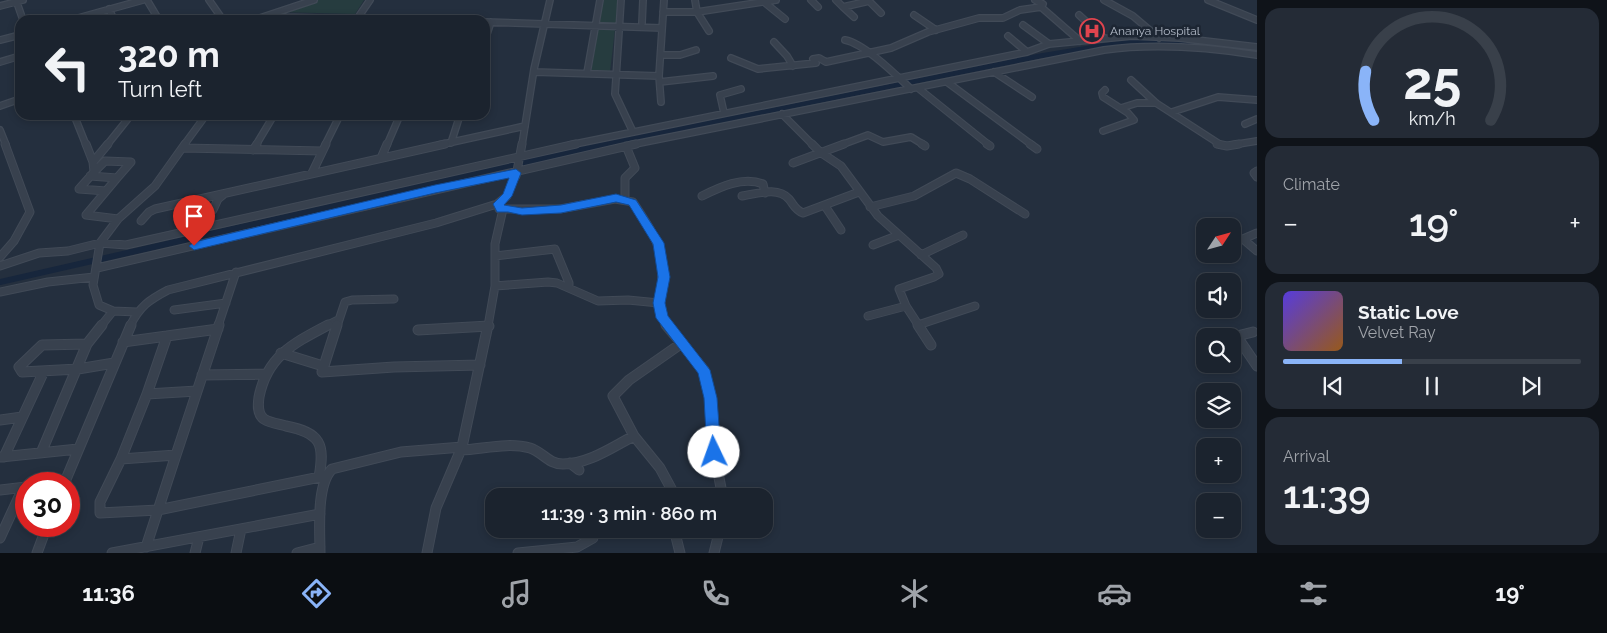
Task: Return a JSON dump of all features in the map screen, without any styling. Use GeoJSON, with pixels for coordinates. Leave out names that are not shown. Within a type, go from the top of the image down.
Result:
{"type":"FeatureCollection","features":[{"type":"Feature","properties":{"kind":"street"},"geometry":{"type":"LineString","coordinates":[[90,15],[143,0]]}},
{"type":"Feature","properties":{"kind":"street"},"geometry":{"type":"LineString","coordinates":[[147,0],[155,15]]}},
{"type":"Feature","properties":{"kind":"street"},"geometry":{"type":"LineString","coordinates":[[209,0],[220,15]]}},
{"type":"Feature","properties":{"kind":"street"},"geometry":{"type":"LineString","coordinates":[[276,15],[314,0]]}},
{"type":"Feature","properties":{"kind":"street"},"geometry":{"type":"LineString","coordinates":[[360,15],[370,0]]}},
{"type":"Feature","properties":{"kind":"street"},"geometry":{"type":"LineString","coordinates":[[69,472],[114,363],[138,312],[151,299],[168,290],[236,272],[357,243],[475,211],[503,208],[511,205],[518,158],[538,69],[550,0]]}},
{"type":"Feature","properties":{"kind":"street"},"geometry":{"type":"LineString","coordinates":[[547,24],[555,0]]}},
{"type":"Feature","properties":{"kind":"street"},"geometry":{"type":"LineString","coordinates":[[587,73],[600,0]]}},
{"type":"Feature","properties":{"kind":"street"},"geometry":{"type":"LineString","coordinates":[[621,0],[615,94],[633,132]]}},
{"type":"Feature","properties":{"kind":"street"},"geometry":{"type":"LineString","coordinates":[[642,23],[643,0]]}},
{"type":"Feature","properties":{"kind":"street"},"geometry":{"type":"LineString","coordinates":[[661,102],[659,79],[664,0]]}},
{"type":"Feature","properties":{"kind":"street"},"geometry":{"type":"LineString","coordinates":[[695,0],[697,12],[709,31]]}},
{"type":"Feature","properties":{"kind":"street"},"geometry":{"type":"LineString","coordinates":[[663,12],[697,12],[776,0]]}},
{"type":"Feature","properties":{"kind":"street"},"geometry":{"type":"LineString","coordinates":[[811,0],[818,7]]}},
{"type":"Feature","properties":{"kind":"street"},"geometry":{"type":"LineString","coordinates":[[836,0],[854,17]]}},
{"type":"Feature","properties":{"kind":"street"},"geometry":{"type":"LineString","coordinates":[[1035,0],[1044,6],[1041,7]]}},
{"type":"Feature","properties":{"kind":"street"},"geometry":{"type":"LineString","coordinates":[[1104,0],[1140,19],[1161,42]]}},
{"type":"Feature","properties":{"kind":"street"},"geometry":{"type":"LineString","coordinates":[[1202,7],[1208,0],[1257,20]]}},
{"type":"Feature","properties":{"kind":"street"},"geometry":{"type":"LineString","coordinates":[[0,6],[19,1],[22,15]]}},
{"type":"Feature","properties":{"kind":"street"},"geometry":{"type":"LineString","coordinates":[[843,7],[872,1],[881,13]]}},
{"type":"Feature","properties":{"kind":"street"},"geometry":{"type":"LineString","coordinates":[[764,2],[785,19]]}},
{"type":"Feature","properties":{"kind":"street"},"geometry":{"type":"LineString","coordinates":[[731,58],[758,69],[816,63],[813,59],[819,58],[826,62],[870,53],[904,43],[917,36],[979,18],[1003,18],[1020,10],[1041,7],[1080,41]]}},
{"type":"Feature","properties":{"kind":"street"},"geometry":{"type":"LineString","coordinates":[[109,10],[112,15]]}},
{"type":"Feature","properties":{"kind":"street"},"geometry":{"type":"LineString","coordinates":[[914,15],[936,30]]}},
{"type":"Feature","properties":{"kind":"street"},"geometry":{"type":"LineString","coordinates":[[1079,15],[1104,38]]}},
{"type":"Feature","properties":{"kind":"street"},"geometry":{"type":"LineString","coordinates":[[490,22],[662,28]]}},
{"type":"Feature","properties":{"kind":"street"},"geometry":{"type":"LineString","coordinates":[[1023,25],[1050,44]]}},
{"type":"Feature","properties":{"kind":"street"},"geometry":{"type":"LineString","coordinates":[[0,40],[15,36]]}},
{"type":"Feature","properties":{"kind":"street"},"geometry":{"type":"LineString","coordinates":[[1008,36],[1027,52]]}},
{"type":"Feature","properties":{"kind":"street"},"geometry":{"type":"LineString","coordinates":[[98,266],[626,146],[782,114],[908,84],[1050,44],[1104,38],[1257,48]]}},
{"type":"Feature","properties":{"kind":"street"},"geometry":{"type":"LineString","coordinates":[[845,40],[854,41],[990,146]]}},
{"type":"Feature","properties":{"kind":"street"},"geometry":{"type":"LineString","coordinates":[[774,42],[787,56],[793,66]]}},
{"type":"Feature","properties":{"kind":"street"},"geometry":{"type":"LineString","coordinates":[[0,266],[39,253],[68,251],[100,243],[126,245],[724,113],[908,84],[947,82],[1122,47],[1161,42],[1257,55]]}},
{"type":"Feature","properties":{"kind":"street"},"geometry":{"type":"LineString","coordinates":[[661,55],[680,54],[696,50]]}},
{"type":"Feature","properties":{"kind":"street"},"geometry":{"type":"LineString","coordinates":[[0,62],[15,58]]}},
{"type":"Feature","properties":{"kind":"street"},"geometry":{"type":"LineString","coordinates":[[536,72],[615,74],[659,79],[713,76]]}},
{"type":"Feature","properties":{"kind":"street"},"geometry":{"type":"LineString","coordinates":[[994,72],[1032,97]]}},
{"type":"Feature","properties":{"kind":"street"},"geometry":{"type":"LineString","coordinates":[[1131,80],[1156,103],[1220,145],[1228,146],[1257,141]]}},
{"type":"Feature","properties":{"kind":"street"},"geometry":{"type":"LineString","coordinates":[[947,82],[1037,149]]}},
{"type":"Feature","properties":{"kind":"street"},"geometry":{"type":"LineString","coordinates":[[724,113],[720,95],[741,89]]}},
{"type":"Feature","properties":{"kind":"street"},"geometry":{"type":"LineString","coordinates":[[1102,131],[1134,120],[1133,117],[1121,108],[1103,97],[1102,93],[1105,90]]}},
{"type":"Feature","properties":{"kind":"street"},"geometry":{"type":"LineString","coordinates":[[1172,112],[1218,97],[1257,100]]}},
{"type":"Feature","properties":{"kind":"street"},"geometry":{"type":"LineString","coordinates":[[0,106],[15,101]]}},
{"type":"Feature","properties":{"kind":"street"},"geometry":{"type":"LineString","coordinates":[[1121,108],[1133,104],[1156,103]]}},
{"type":"Feature","properties":{"kind":"street"},"geometry":{"type":"LineString","coordinates":[[782,114],[820,152],[841,166],[870,207],[899,236],[936,268],[938,274],[899,289],[906,306],[931,345]]}},
{"type":"Feature","properties":{"kind":"street"},"geometry":{"type":"LineString","coordinates":[[1245,124],[1257,119]]}},
{"type":"Feature","properties":{"kind":"street"},"geometry":{"type":"LineString","coordinates":[[76,120],[94,162]]}},
{"type":"Feature","properties":{"kind":"street"},"geometry":{"type":"LineString","coordinates":[[92,174],[94,162],[127,120]]}},
{"type":"Feature","properties":{"kind":"street"},"geometry":{"type":"LineString","coordinates":[[138,312],[113,311],[99,305],[94,296],[94,277],[98,266],[100,243],[118,219],[154,186],[203,120]]}},
{"type":"Feature","properties":{"kind":"street"},"geometry":{"type":"LineString","coordinates":[[253,150],[271,120]]}},
{"type":"Feature","properties":{"kind":"street"},"geometry":{"type":"LineString","coordinates":[[312,173],[338,120]]}},
{"type":"Feature","properties":{"kind":"street"},"geometry":{"type":"LineString","coordinates":[[381,158],[398,120]]}},
{"type":"Feature","properties":{"kind":"street"},"geometry":{"type":"LineString","coordinates":[[451,143],[458,120]]}},
{"type":"Feature","properties":{"kind":"street"},"geometry":{"type":"LineString","coordinates":[[141,221],[149,212],[155,209],[525,126]]}},
{"type":"Feature","properties":{"kind":"street"},"geometry":{"type":"LineString","coordinates":[[0,130],[30,212],[14,241],[0,257]]}},
{"type":"Feature","properties":{"kind":"street"},"geometry":{"type":"LineString","coordinates":[[793,162],[868,135],[883,142],[911,137],[925,146]]}},
{"type":"Feature","properties":{"kind":"street"},"geometry":{"type":"LineString","coordinates":[[624,199],[625,178],[635,168],[626,146]]}},
{"type":"Feature","properties":{"kind":"street"},"geometry":{"type":"LineString","coordinates":[[183,148],[322,151]]}},
{"type":"Feature","properties":{"kind":"street"},"geometry":{"type":"LineString","coordinates":[[106,191],[79,189],[105,161],[131,162],[86,215],[118,219]]}},
{"type":"Feature","properties":{"kind":"street"},"geometry":{"type":"LineString","coordinates":[[1257,171],[1254,173],[1257,176]]}},
{"type":"Feature","properties":{"kind":"street"},"geometry":{"type":"LineString","coordinates":[[92,174],[117,178]]}},
{"type":"Feature","properties":{"kind":"street"},"geometry":{"type":"LineString","coordinates":[[870,207],[914,196],[956,174],[970,179],[1026,214]]}},
{"type":"Feature","properties":{"kind":"street"},"geometry":{"type":"LineString","coordinates":[[706,194],[728,185],[759,182],[762,184],[765,193]]}},
{"type":"Feature","properties":{"kind":"street"},"geometry":{"type":"LineString","coordinates":[[213,210],[220,196],[230,192]]}},
{"type":"Feature","properties":{"kind":"street"},"geometry":{"type":"LineString","coordinates":[[742,196],[765,193],[784,195],[800,212],[825,206],[859,192]]}},
{"type":"Feature","properties":{"kind":"street"},"geometry":{"type":"LineString","coordinates":[[503,208],[522,212],[561,209],[616,198],[633,202],[659,243],[664,277],[659,303],[662,318],[704,370],[711,398],[714,452],[721,488]]}},
{"type":"Feature","properties":{"kind":"street"},"geometry":{"type":"LineString","coordinates":[[825,206],[841,230]]}},
{"type":"Feature","properties":{"kind":"street"},"geometry":{"type":"LineString","coordinates":[[428,553],[436,508],[461,449],[480,365],[496,286],[495,256],[497,231],[503,208]]}},
{"type":"Feature","properties":{"kind":"street"},"geometry":{"type":"LineString","coordinates":[[1257,233],[1243,239],[1248,246],[1257,251]]}},
{"type":"Feature","properties":{"kind":"street"},"geometry":{"type":"LineString","coordinates":[[921,255],[963,235]]}},
{"type":"Feature","properties":{"kind":"street"},"geometry":{"type":"LineString","coordinates":[[873,245],[899,236]]}},
{"type":"Feature","properties":{"kind":"street"},"geometry":{"type":"LineString","coordinates":[[495,256],[555,249],[569,282],[569,288]]}},
{"type":"Feature","properties":{"kind":"street"},"geometry":{"type":"LineString","coordinates":[[146,547],[236,272]]}},
{"type":"Feature","properties":{"kind":"street"},"geometry":{"type":"LineString","coordinates":[[0,292],[48,282],[94,277]]}},
{"type":"Feature","properties":{"kind":"street"},"geometry":{"type":"LineString","coordinates":[[496,286],[548,282],[598,300],[659,303]]}},
{"type":"Feature","properties":{"kind":"street"},"geometry":{"type":"LineString","coordinates":[[394,299],[348,300],[344,304],[322,372],[394,367],[480,365]]}},
{"type":"Feature","properties":{"kind":"street"},"geometry":{"type":"LineString","coordinates":[[174,310],[226,303]]}},
{"type":"Feature","properties":{"kind":"street"},"geometry":{"type":"LineString","coordinates":[[868,316],[906,306]]}},
{"type":"Feature","properties":{"kind":"street"},"geometry":{"type":"LineString","coordinates":[[918,325],[975,306]]}},
{"type":"Feature","properties":{"kind":"street"},"geometry":{"type":"LineString","coordinates":[[40,453],[87,344],[113,311]]}},
{"type":"Feature","properties":{"kind":"street"},"geometry":{"type":"LineString","coordinates":[[297,553],[320,550],[321,446],[317,440],[299,428],[267,420],[261,416],[258,408],[260,391],[271,362],[281,353],[338,320]]}},
{"type":"Feature","properties":{"kind":"street"},"geometry":{"type":"LineString","coordinates":[[418,330],[488,326]]}},
{"type":"Feature","properties":{"kind":"street"},"geometry":{"type":"LineString","coordinates":[[124,342],[218,329]]}},
{"type":"Feature","properties":{"kind":"street"},"geometry":{"type":"LineString","coordinates":[[1253,332],[1241,335],[1238,338],[1257,366]]}},
{"type":"Feature","properties":{"kind":"street"},"geometry":{"type":"LineString","coordinates":[[167,336],[147,394],[121,459],[100,502],[100,513],[158,510],[322,477],[332,469],[421,449],[508,446],[531,448],[554,464],[570,463],[587,459],[634,436]]}},
{"type":"Feature","properties":{"kind":"street"},"geometry":{"type":"LineString","coordinates":[[671,488],[660,468],[634,436],[613,396],[629,379],[659,358],[671,353],[682,343]]}},
{"type":"Feature","properties":{"kind":"street"},"geometry":{"type":"LineString","coordinates":[[87,344],[42,345],[19,367],[22,372],[114,363]]}},
{"type":"Feature","properties":{"kind":"street"},"geometry":{"type":"LineString","coordinates":[[281,353],[323,366]]}},
{"type":"Feature","properties":{"kind":"street"},"geometry":{"type":"LineString","coordinates":[[2,457],[44,371]]}},
{"type":"Feature","properties":{"kind":"street"},"geometry":{"type":"LineString","coordinates":[[202,375],[265,374]]}},
{"type":"Feature","properties":{"kind":"street"},"geometry":{"type":"LineString","coordinates":[[147,394],[197,392]]}},
{"type":"Feature","properties":{"kind":"street"},"geometry":{"type":"LineString","coordinates":[[0,420],[22,417]]}},
{"type":"Feature","properties":{"kind":"street"},"geometry":{"type":"LineString","coordinates":[[2,457],[78,449]]}},
{"type":"Feature","properties":{"kind":"street"},"geometry":{"type":"LineString","coordinates":[[121,459],[176,455]]}},
{"type":"Feature","properties":{"kind":"street"},"geometry":{"type":"LineString","coordinates":[[570,463],[579,470]]}},
{"type":"Feature","properties":{"kind":"street"},"geometry":{"type":"LineString","coordinates":[[0,490],[15,488]]}},
{"type":"Feature","properties":{"kind":"street"},"geometry":{"type":"LineString","coordinates":[[0,538],[15,507]]}},
{"type":"Feature","properties":{"kind":"street"},"geometry":{"type":"LineString","coordinates":[[112,553],[320,514]]}},
{"type":"Feature","properties":{"kind":"street"},"geometry":{"type":"LineString","coordinates":[[236,553],[242,529]]}},
{"type":"Feature","properties":{"kind":"street"},"geometry":{"type":"LineString","coordinates":[[37,553],[43,537]]}},
{"type":"Feature","properties":{"kind":"street"},"geometry":{"type":"LineString","coordinates":[[195,553],[199,537]]}},
{"type":"Feature","properties":{"kind":"street"},"geometry":{"type":"LineString","coordinates":[[518,553],[577,547],[593,538]]}},
{"type":"Feature","properties":{"kind":"street"},"geometry":{"type":"LineString","coordinates":[[676,538],[679,553]]}},
{"type":"Feature","properties":{"kind":"street"},"geometry":{"type":"LineString","coordinates":[[714,553],[718,538]]}},
{"type":"Feature","properties":{"kind":"green space"},"geometry":{"type":"Polygon","coordinates":[[[316,0],[364,0],[355,14],[278,12],[316,0]]]}},
{"type":"Feature","properties":{"kind":"green space"},"geometry":{"type":"Polygon","coordinates":[[[602,0],[619,0],[616,25],[598,25],[602,0]]]}},
{"type":"Feature","properties":{"kind":"green space"},"geometry":{"type":"Polygon","coordinates":[[[598,28],[615,29],[610,72],[591,72],[598,28]]]}},
{"type":"Feature","properties":{"kind":"waterway"},"geometry":{"type":"LineString","coordinates":[[600,145],[1040,56],[1126,42],[1175,43],[1222,48]]}},
{"type":"Feature","properties":{"kind":"waterway"},"geometry":{"type":"LineString","coordinates":[[0,282],[605,144]]}},
{"type":"Feature","properties":{"kind":"place","name":"Ananya Hospital"},"geometry":{"type":"Point","coordinates":[1092,31]}},
{"type":"Feature","properties":{"kind":"route"},"geometry":{"type":"LineString","coordinates":[[194,246],[482,178],[516,173],[507,196],[498,204],[498,207],[501,209],[508,208],[522,212],[561,209],[616,198],[633,202],[659,243],[662,254],[664,277],[659,303],[662,318],[704,370],[711,398],[714,452]]}}]}
